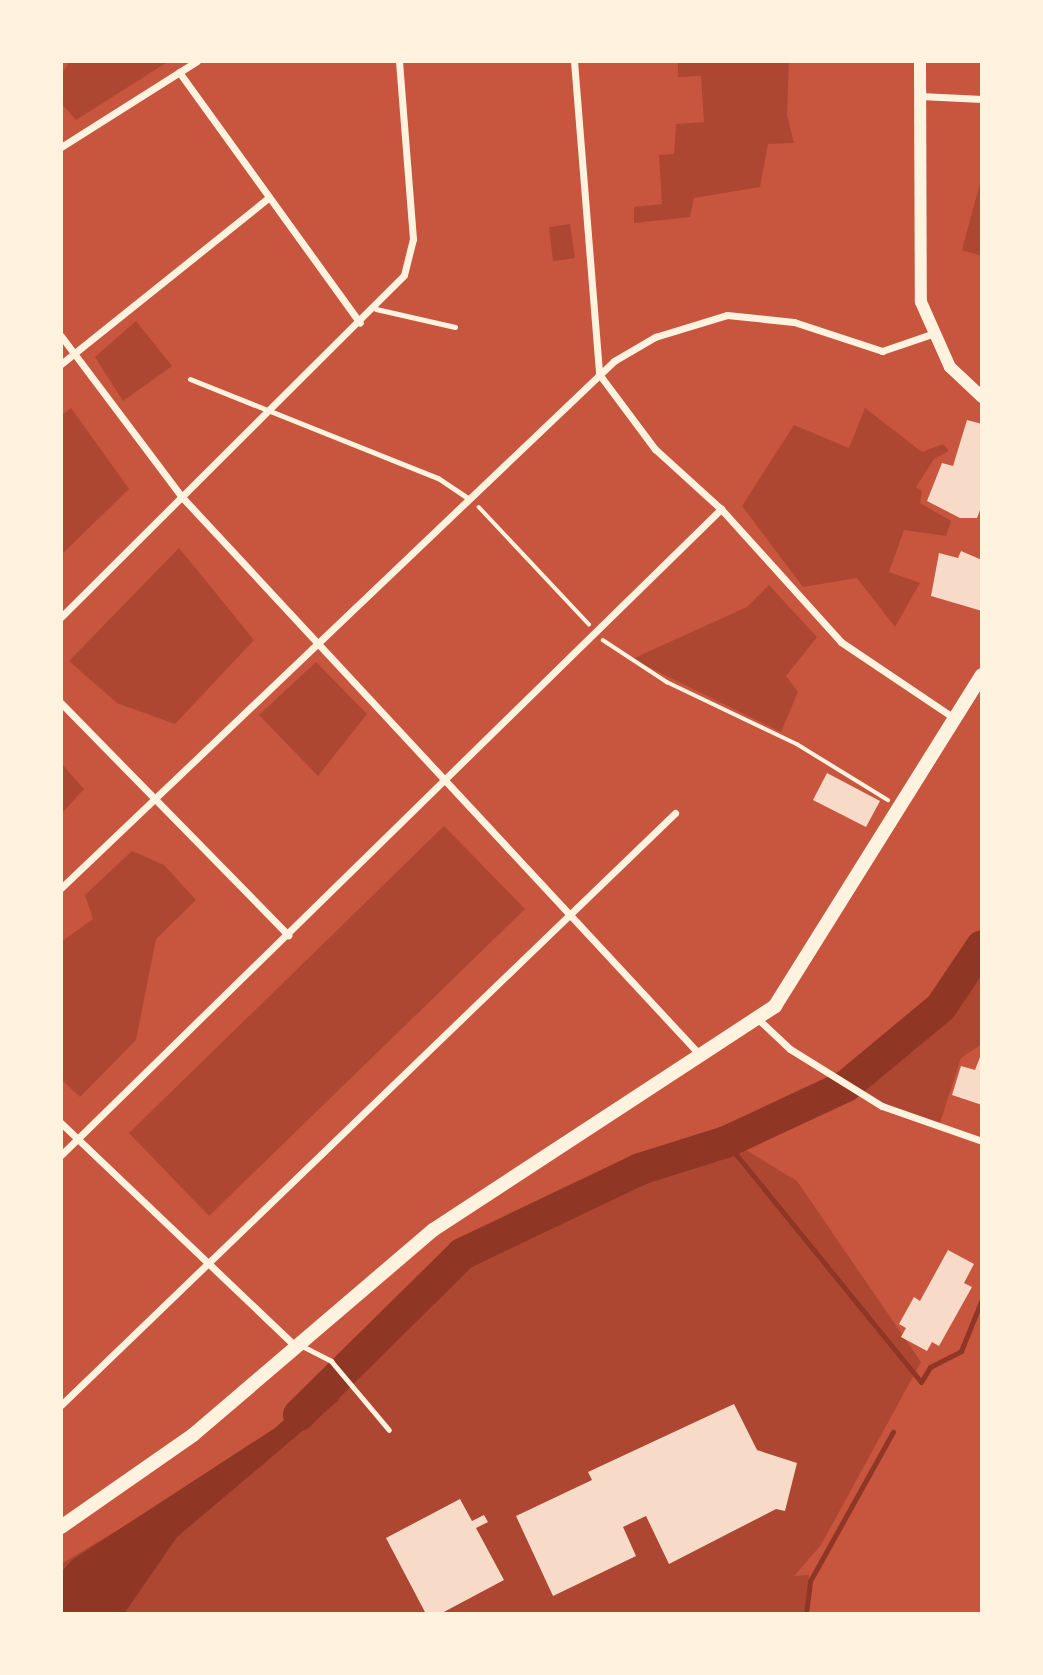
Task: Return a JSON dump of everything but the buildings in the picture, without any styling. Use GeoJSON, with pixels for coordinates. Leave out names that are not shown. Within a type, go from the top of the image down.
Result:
{"type":"FeatureCollection","features":[{"type":"Feature","properties":{"kind":"main road"},"geometry":{"type":"LineString","coordinates":[[61,1527],[172,1452],[433,1230],[758,1019],[792,985],[958,720],[982,675]]}},
{"type":"Feature","properties":{"kind":"street"},"geometry":{"type":"LineString","coordinates":[[61,147],[197,61]]}},
{"type":"Feature","properties":{"kind":"street"},"geometry":{"type":"LineString","coordinates":[[61,617],[268,409],[376,309],[404,275],[412,252],[399,61]]}},
{"type":"Feature","properties":{"kind":"street"},"geometry":{"type":"LineString","coordinates":[[573,61],[599,374],[655,449],[721,509],[841,642],[958,720]]}},
{"type":"Feature","properties":{"kind":"street"},"geometry":{"type":"LineString","coordinates":[[920,61],[916,258],[932,334],[950,367],[982,397]]}},
{"type":"Feature","properties":{"kind":"street"},"geometry":{"type":"LineString","coordinates":[[178,72],[360,323]]}},
{"type":"Feature","properties":{"kind":"street"},"geometry":{"type":"LineString","coordinates":[[918,96],[982,99]]}},
{"type":"Feature","properties":{"kind":"street"},"geometry":{"type":"LineString","coordinates":[[61,365],[268,198]]}},
{"type":"Feature","properties":{"kind":"street"},"geometry":{"type":"LineString","coordinates":[[61,888],[316,639],[469,499],[599,374],[655,337],[727,315],[794,322],[882,351],[932,334]]}},
{"type":"Feature","properties":{"kind":"street"},"geometry":{"type":"LineString","coordinates":[[61,335],[181,496],[573,915],[701,1057]]}},
{"type":"Feature","properties":{"kind":"street"},"geometry":{"type":"LineString","coordinates":[[61,1156],[447,781],[594,631],[721,509]]}},
{"type":"Feature","properties":{"kind":"street"},"geometry":{"type":"LineString","coordinates":[[61,703],[288,934]]}},
{"type":"Feature","properties":{"kind":"street"},"geometry":{"type":"LineString","coordinates":[[61,1405],[65,1391],[204,1266],[573,915],[675,813]]}},
{"type":"Feature","properties":{"kind":"street"},"geometry":{"type":"LineString","coordinates":[[758,1019],[824,1071],[881,1106],[982,1142]]}},
{"type":"Feature","properties":{"kind":"street"},"geometry":{"type":"LineString","coordinates":[[61,1123],[204,1266],[297,1346]]}},
{"type":"Feature","properties":{"kind":"lane"},"geometry":{"type":"LineString","coordinates":[[376,309],[455,327]]}},
{"type":"Feature","properties":{"kind":"lane"},"geometry":{"type":"LineString","coordinates":[[190,379],[438,478],[469,499]]}},
{"type":"Feature","properties":{"kind":"lane"},"geometry":{"type":"LineString","coordinates":[[297,1346],[331,1361],[389,1430]]}},
{"type":"Feature","properties":{"kind":"lane"},"geometry":{"type":"LineString","coordinates":[[982,1487],[982,1516]]}},
{"type":"Feature","properties":{"kind":"path"},"geometry":{"type":"LineString","coordinates":[[469,499],[594,631],[627,660],[797,744],[904,808]]}},
{"type":"Feature","properties":{"kind":"shaded area"},"geometry":{"type":"Polygon","coordinates":[[[70,61],[169,61],[76,120],[61,103],[61,75],[70,61]]]}},
{"type":"Feature","properties":{"kind":"shaded area"},"geometry":{"type":"Polygon","coordinates":[[[678,61],[789,61],[787,115],[794,143],[768,144],[760,187],[694,198],[690,217],[634,223],[634,207],[662,204],[659,155],[674,154],[676,124],[704,122],[701,76],[678,77],[678,61]]]}},
{"type":"Feature","properties":{"kind":"shaded area"},"geometry":{"type":"Polygon","coordinates":[[[982,176],[982,256],[962,250],[982,176]]]}},
{"type":"Feature","properties":{"kind":"shaded area"},"geometry":{"type":"Polygon","coordinates":[[[570,224],[575,258],[553,261],[549,227],[570,224]]]}},
{"type":"Feature","properties":{"kind":"shaded area"},"geometry":{"type":"Polygon","coordinates":[[[136,321],[172,366],[123,401],[95,357],[136,321]]]}},
{"type":"Feature","properties":{"kind":"shaded area"},"geometry":{"type":"Polygon","coordinates":[[[71,408],[129,489],[61,555],[61,416],[71,408]]]}},
{"type":"Feature","properties":{"kind":"shaded area"},"geometry":{"type":"Polygon","coordinates":[[[865,408],[922,452],[943,444],[949,451],[934,459],[916,487],[922,491],[920,503],[951,521],[946,536],[904,530],[889,572],[920,583],[895,627],[857,578],[803,587],[742,506],[794,425],[849,448],[865,408]]]}},
{"type":"Feature","properties":{"kind":"shaded area"},"geometry":{"type":"Polygon","coordinates":[[[179,548],[254,640],[175,724],[117,703],[69,661],[179,548]]]}},
{"type":"Feature","properties":{"kind":"shaded area"},"geometry":{"type":"Polygon","coordinates":[[[769,585],[817,637],[786,676],[798,692],[781,732],[632,659],[747,607],[769,585]]]}},
{"type":"Feature","properties":{"kind":"shaded area"},"geometry":{"type":"Polygon","coordinates":[[[316,662],[367,714],[318,776],[259,715],[316,662]]]}},
{"type":"Feature","properties":{"kind":"shaded area"},"geometry":{"type":"Polygon","coordinates":[[[61,763],[84,789],[61,814],[61,763]]]}},
{"type":"Feature","properties":{"kind":"shaded area"},"geometry":{"type":"Polygon","coordinates":[[[444,826],[525,909],[209,1216],[129,1133],[444,826]]]}},
{"type":"Feature","properties":{"kind":"shaded area"},"geometry":{"type":"Polygon","coordinates":[[[132,851],[164,865],[196,900],[156,939],[136,1040],[80,1097],[61,1079],[61,942],[93,919],[85,895],[132,851]]]}},
{"type":"Feature","properties":{"kind":"shaded area"},"geometry":{"type":"Polygon","coordinates":[[[982,946],[982,1044],[961,1058],[938,1129],[847,1086],[941,1007],[982,946]]]}},
{"type":"Feature","properties":{"kind":"shaded area"},"geometry":{"type":"Polygon","coordinates":[[[738,1145],[797,1181],[921,1362],[821,1545],[794,1576],[809,1575],[805,1614],[61,1614],[61,1564],[289,1427],[463,1256],[640,1172],[738,1145]]]}},
{"type":"Feature","properties":{"kind":"shaded area"},"geometry":{"type":"Polygon","coordinates":[[[325,1383],[339,1400],[177,1537],[124,1614],[61,1614],[61,1572],[72,1560],[275,1428],[325,1383]]]}},
{"type":"Feature","properties":{"kind":"waterway"},"geometry":{"type":"LineString","coordinates":[[299,1415],[462,1254],[640,1169],[726,1142],[846,1086],[941,1007],[982,946]]}},
{"type":"Feature","properties":{"kind":"waterway"},"geometry":{"type":"LineString","coordinates":[[726,1142],[921,1382]]}},
{"type":"Feature","properties":{"kind":"waterway"},"geometry":{"type":"LineString","coordinates":[[921,1382],[930,1367],[961,1351],[982,1299]]}},
{"type":"Feature","properties":{"kind":"waterway"},"geometry":{"type":"LineString","coordinates":[[806,1614],[810,1581],[893,1432]]}}]}
